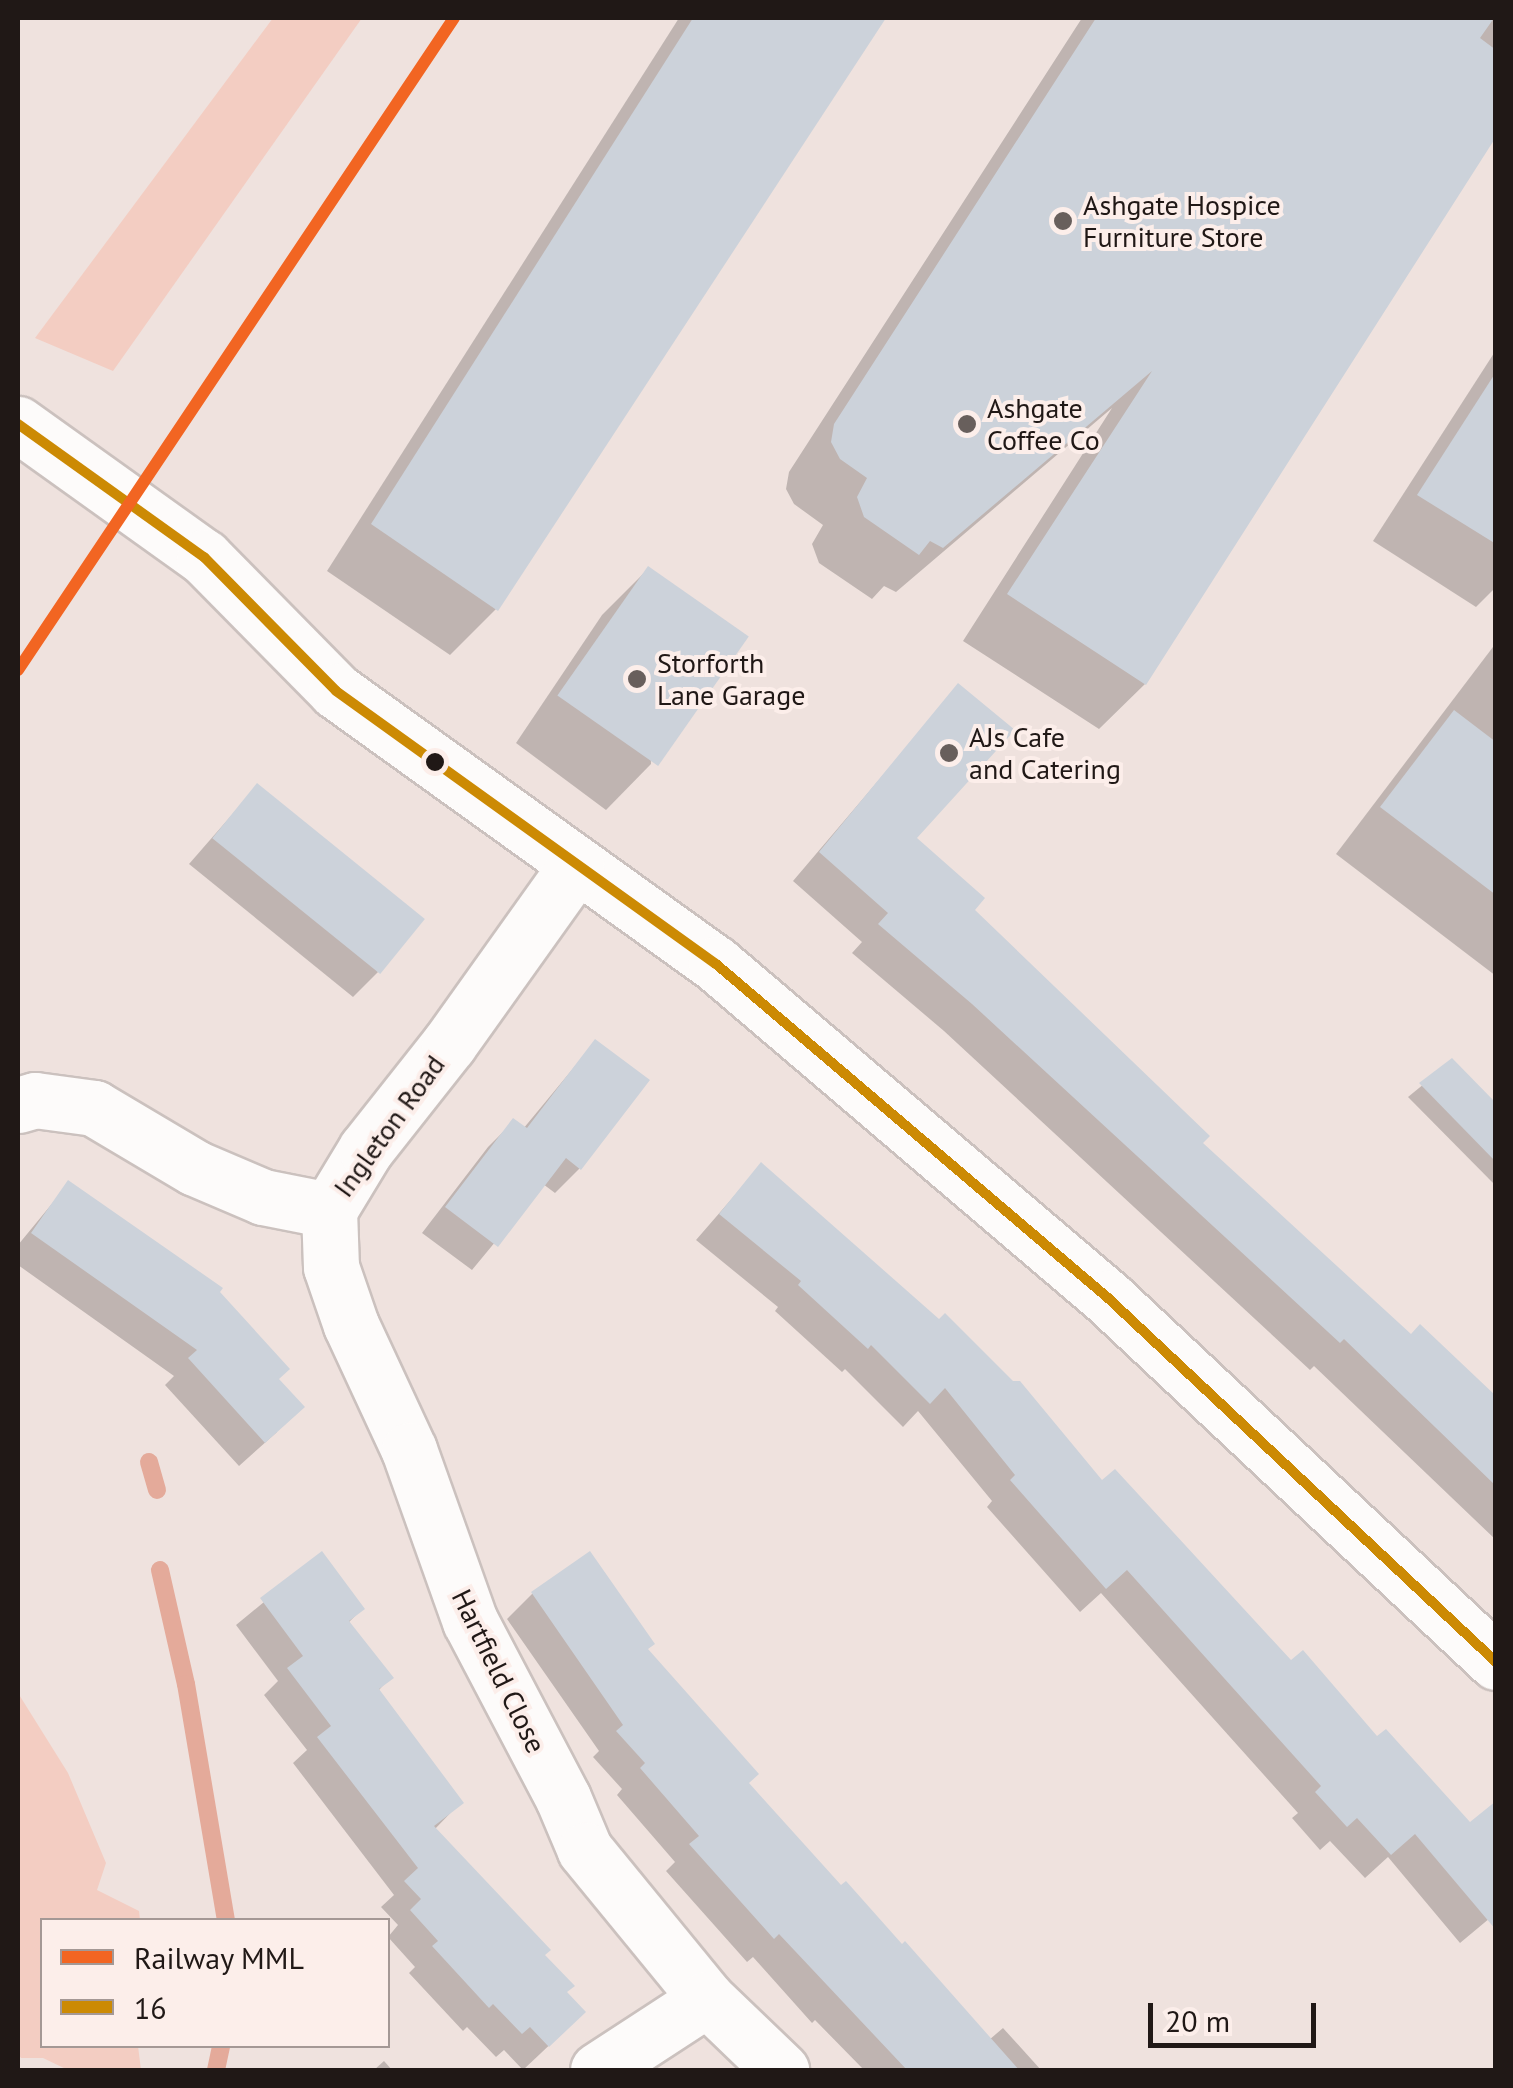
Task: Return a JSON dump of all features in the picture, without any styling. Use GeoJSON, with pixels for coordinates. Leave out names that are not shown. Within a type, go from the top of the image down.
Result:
{"type":"FeatureCollection","features":[{"type":"Feature","properties":{"kind":"street"},"geometry":{"type":"LineString","coordinates":[[18,424],[204,557],[336,691],[716,964],[1108,1298],[1496,1662]]}},
{"type":"Feature","properties":{"kind":"street","name":"Ingleton Road"},"geometry":{"type":"LineString","coordinates":[[18,1105],[35,1100],[94,1108],[194,1168],[263,1197],[329,1210],[366,1149],[449,1044],[576,866]]}},
{"type":"Feature","properties":{"kind":"street","name":"Hartfield Close"},"geometry":{"type":"LineString","coordinates":[[329,1210],[332,1267],[352,1325],[409,1450],[470,1621],[563,1798],[585,1850],[708,1999],[782,2070]]}},
{"type":"Feature","properties":{"kind":"street"},"geometry":{"type":"LineString","coordinates":[[598,2070],[708,1999]]}},
{"type":"Feature","properties":{"kind":"shaded area"},"geometry":{"type":"Polygon","coordinates":[[[273,18],[362,18],[113,371],[35,338],[273,18]]]}},
{"type":"Feature","properties":{"kind":"shaded area"},"geometry":{"type":"Polygon","coordinates":[[[18,1693],[68,1773],[106,1863],[97,1890],[139,1911],[140,1918],[40,1918],[40,2048],[138,2048],[141,2070],[68,2070],[43,2058],[21,2058],[18,1693]]]}},
{"type":"Feature","properties":{"kind":"building"},"geometry":{"type":"Polygon","coordinates":[[[693,18],[886,18],[498,611],[371,524],[693,18]]]}},
{"type":"Feature","properties":{"kind":"building"},"geometry":{"type":"Polygon","coordinates":[[[1096,18],[1494,18],[1480,38],[1496,50],[1496,137],[1146,685],[1007,594],[1152,371],[943,548],[930,541],[919,555],[864,517],[857,497],[867,478],[840,459],[831,442],[834,424],[1096,18]]]}},
{"type":"Feature","properties":{"kind":"building"},"geometry":{"type":"Polygon","coordinates":[[[1496,372],[1496,544],[1417,495],[1496,372]]]}},
{"type":"Feature","properties":{"kind":"building"},"geometry":{"type":"Polygon","coordinates":[[[648,566],[749,637],[658,766],[557,695],[648,566]]]}},
{"type":"Feature","properties":{"kind":"building"},"geometry":{"type":"Polygon","coordinates":[[[958,683],[1015,730],[917,838],[985,898],[975,910],[1210,1136],[1203,1143],[1411,1334],[1420,1324],[1496,1396],[1496,1486],[1344,1339],[1340,1343],[972,1004],[878,924],[888,913],[819,852],[958,683]]]}},
{"type":"Feature","properties":{"kind":"building"},"geometry":{"type":"Polygon","coordinates":[[[1454,710],[1496,742],[1496,895],[1380,807],[1454,710]]]}},
{"type":"Feature","properties":{"kind":"building"},"geometry":{"type":"Polygon","coordinates":[[[257,783],[425,919],[380,974],[212,838],[257,783]]]}},
{"type":"Feature","properties":{"kind":"building"},"geometry":{"type":"Polygon","coordinates":[[[595,1039],[650,1080],[581,1170],[566,1158],[498,1247],[445,1207],[513,1118],[527,1128],[595,1039]]]}},
{"type":"Feature","properties":{"kind":"building"},"geometry":{"type":"Polygon","coordinates":[[[1452,1058],[1496,1103],[1496,1162],[1419,1083],[1452,1058]]]}},
{"type":"Feature","properties":{"kind":"building"},"geometry":{"type":"Polygon","coordinates":[[[761,1162],[939,1319],[945,1313],[1013,1381],[1020,1381],[1102,1480],[1115,1469],[1291,1660],[1303,1650],[1377,1736],[1386,1729],[1470,1822],[1496,1801],[1496,1930],[1415,1834],[1391,1855],[1357,1818],[1347,1827],[1315,1792],[1321,1786],[1127,1570],[1106,1589],[1010,1480],[1015,1475],[945,1388],[930,1404],[871,1345],[868,1349],[798,1285],[801,1281],[719,1214],[761,1162]]]}},
{"type":"Feature","properties":{"kind":"building"},"geometry":{"type":"Polygon","coordinates":[[[68,1180],[223,1288],[220,1292],[290,1369],[279,1379],[305,1407],[265,1443],[188,1358],[197,1350],[31,1233],[68,1180]]]}},
{"type":"Feature","properties":{"kind":"building"},"geometry":{"type":"Polygon","coordinates":[[[322,1551],[365,1609],[349,1621],[394,1678],[379,1689],[464,1803],[434,1826],[551,1950],[545,1955],[575,1986],[567,1992],[586,2012],[549,2047],[530,2027],[522,2034],[493,2004],[489,2008],[432,1946],[438,1941],[410,1910],[421,1899],[404,1881],[418,1868],[317,1737],[331,1726],[287,1668],[303,1656],[260,1598],[322,1551]]]}},
{"type":"Feature","properties":{"kind":"building"},"geometry":{"type":"Polygon","coordinates":[[[590,1551],[655,1644],[648,1649],[759,1774],[749,1783],[841,1885],[846,1881],[902,1944],[905,1941],[1019,2070],[907,2070],[779,1934],[774,1939],[689,1844],[699,1836],[640,1768],[645,1763],[616,1731],[623,1725],[531,1592],[590,1551]]]}},
{"type":"Feature","properties":{"kind":"waterway"},"geometry":{"type":"LineString","coordinates":[[149,1462],[157,1490]]}},
{"type":"Feature","properties":{"kind":"waterway"},"geometry":{"type":"LineString","coordinates":[[160,1570],[186,1684],[226,1918]]}},
{"type":"Feature","properties":{"kind":"waterway"},"geometry":{"type":"LineString","coordinates":[[216,2070],[221,2048]]}},
{"type":"Feature","properties":{"kind":"rail line","name":"MML"},"geometry":{"type":"LineString","coordinates":[[18,670],[454,18]]}},
{"type":"Feature","properties":{"kind":"transit line","name":"16"},"geometry":{"type":"LineString","coordinates":[[18,424],[204,557],[336,691],[716,964],[1108,1298],[1496,1662]]}},
{"type":"Feature","properties":{"kind":"place","name":"Ashgate Hospice Furniture Store"},"geometry":{"type":"Point","coordinates":[1063,221]}},
{"type":"Feature","properties":{"kind":"place","name":"Ashgate Coffee Co"},"geometry":{"type":"Point","coordinates":[967,424]}},
{"type":"Feature","properties":{"kind":"place","name":"Storforth Lane Garage"},"geometry":{"type":"Point","coordinates":[637,679]}},
{"type":"Feature","properties":{"kind":"place","name":"AJs Cafe and Catering"},"geometry":{"type":"Point","coordinates":[949,753]}}]}
